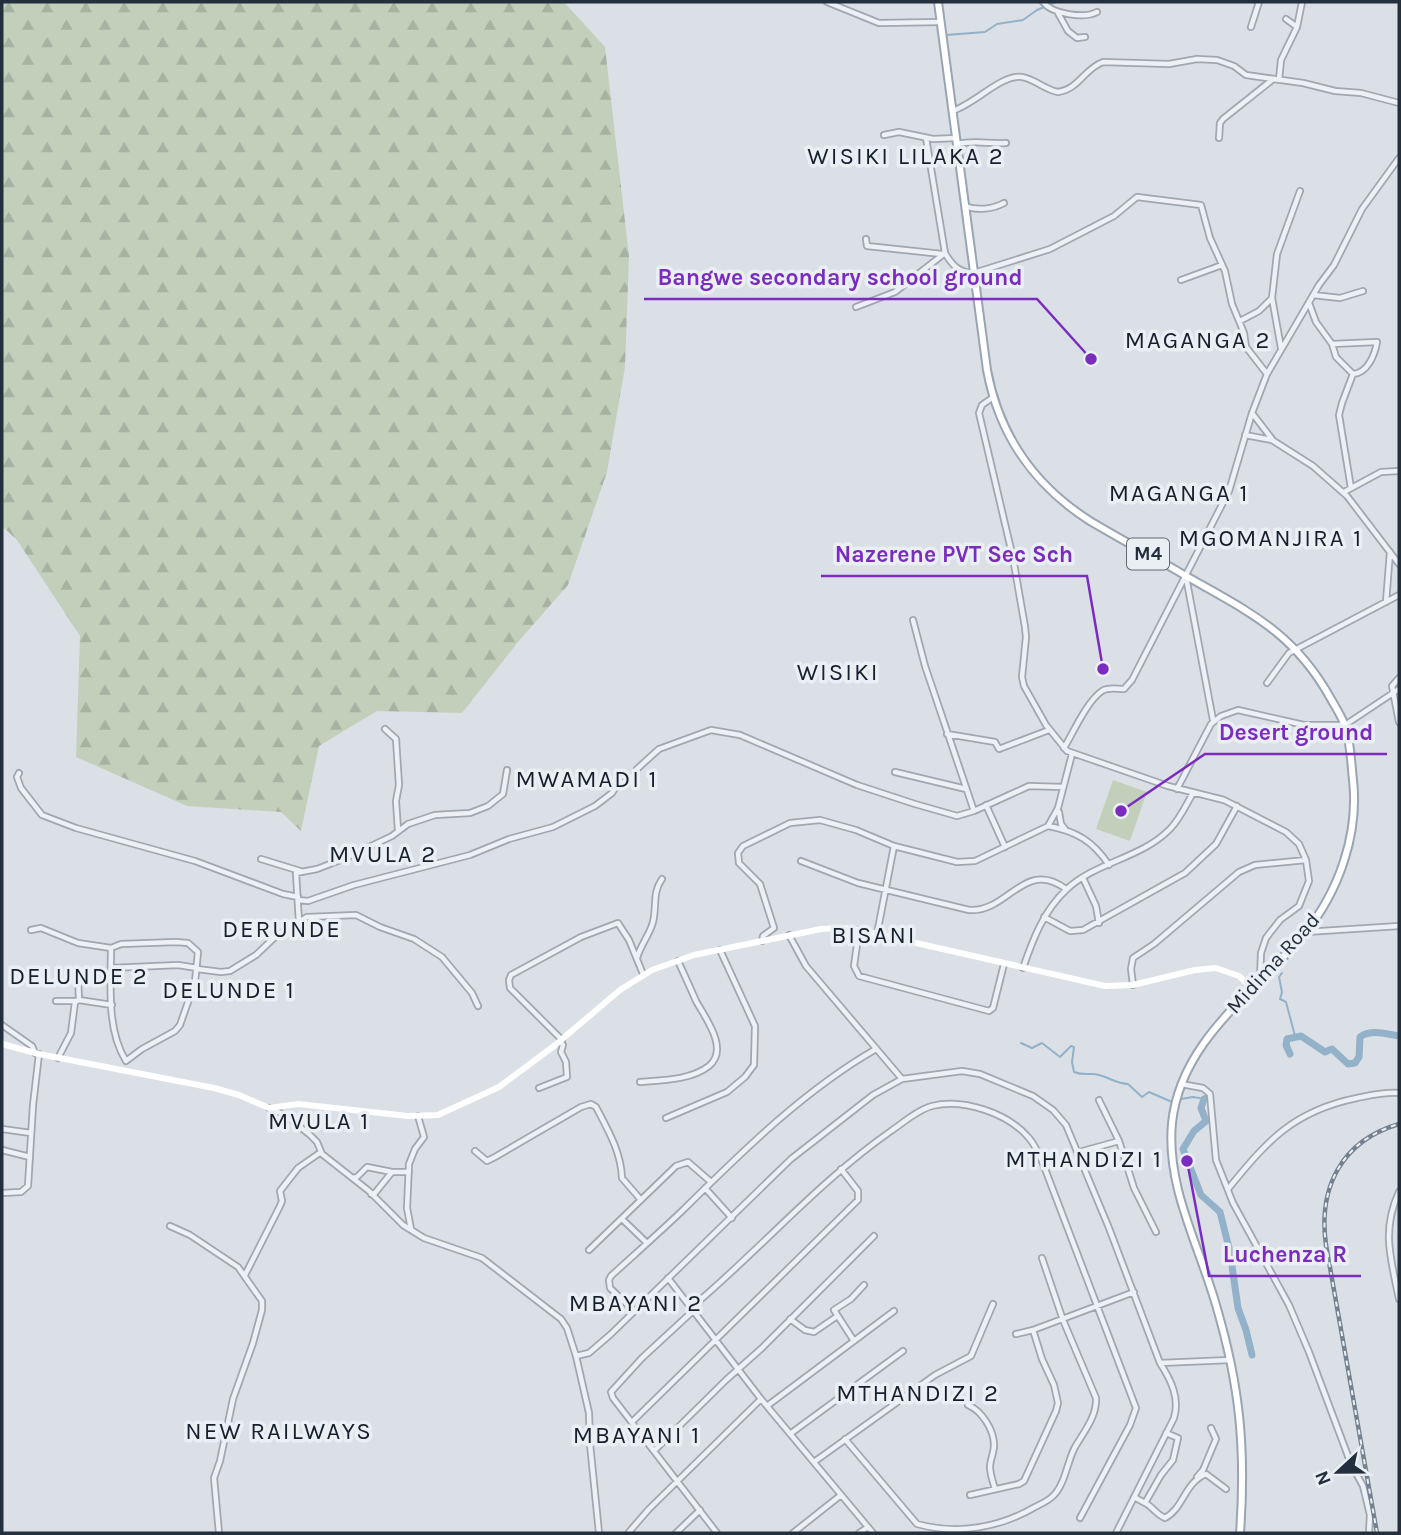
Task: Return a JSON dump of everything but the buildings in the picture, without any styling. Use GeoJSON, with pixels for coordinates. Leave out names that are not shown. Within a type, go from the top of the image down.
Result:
{"type":"FeatureCollection","features":[{"type":"Feature","properties":{"kind":"main road","name":"Midima Road"},"geometry":{"type":"LineString","coordinates":[[938,2],[992,398],[1004,428],[1037,477],[1055,496],[1090,522],[1250,611],[1275,629],[1297,649],[1319,678],[1345,725],[1354,791],[1354,810],[1346,858],[1323,908],[1305,932],[1211,1031],[1194,1055],[1181,1084],[1172,1124],[1174,1178],[1215,1302],[1237,1392],[1243,1451],[1240,1533]]}},
{"type":"Feature","properties":{"kind":"main road"},"geometry":{"type":"LineString","coordinates":[[2,1044],[37,1054],[214,1088],[269,1108],[304,1105],[418,1116],[438,1115],[499,1087],[643,974],[677,960],[719,949],[830,928],[859,930],[1105,986],[1133,985],[1195,970],[1216,968],[1239,976],[1252,988]]}},
{"type":"Feature","properties":{"kind":"street"},"geometry":{"type":"LineString","coordinates":[[827,2],[879,23],[942,22]]}},
{"type":"Feature","properties":{"kind":"street"},"geometry":{"type":"LineString","coordinates":[[1043,2],[1058,13],[1089,16],[1097,12]]}},
{"type":"Feature","properties":{"kind":"street"},"geometry":{"type":"LineString","coordinates":[[1251,27],[1259,2]]}},
{"type":"Feature","properties":{"kind":"street"},"geometry":{"type":"LineString","coordinates":[[1219,138],[1220,123],[1223,119],[1276,80],[1297,27],[1302,2]]}},
{"type":"Feature","properties":{"kind":"street"},"geometry":{"type":"LineString","coordinates":[[1058,13],[1068,31],[1077,38],[1084,37]]}},
{"type":"Feature","properties":{"kind":"street"},"geometry":{"type":"LineString","coordinates":[[1286,19],[1297,27]]}},
{"type":"Feature","properties":{"kind":"street"},"geometry":{"type":"LineString","coordinates":[[952,111],[966,107],[1013,77],[1032,80],[1053,91],[1068,90],[1093,66],[1103,62],[1169,64],[1197,59],[1217,60],[1234,66],[1246,75],[1361,93],[1399,103]]}},
{"type":"Feature","properties":{"kind":"street"},"geometry":{"type":"LineString","coordinates":[[884,135],[899,132],[926,138],[980,141],[988,145],[1006,143]]}},
{"type":"Feature","properties":{"kind":"street"},"geometry":{"type":"LineString","coordinates":[[926,138],[944,254],[961,272],[974,273],[1050,249],[1114,216],[1134,199],[1143,196],[1201,205],[1248,352],[1267,374]]}},
{"type":"Feature","properties":{"kind":"street"},"geometry":{"type":"LineString","coordinates":[[1064,748],[1101,692],[1106,689],[1122,689],[1128,685],[1229,491],[1252,413],[1267,374],[1313,295],[1334,265],[1362,209],[1399,158]]}},
{"type":"Feature","properties":{"kind":"street"},"geometry":{"type":"LineString","coordinates":[[1281,349],[1272,298],[1279,247],[1300,191]]}},
{"type":"Feature","properties":{"kind":"street"},"geometry":{"type":"LineString","coordinates":[[965,206],[972,209],[1004,203]]}},
{"type":"Feature","properties":{"kind":"street"},"geometry":{"type":"LineString","coordinates":[[866,239],[867,246],[944,254]]}},
{"type":"Feature","properties":{"kind":"street"},"geometry":{"type":"LineString","coordinates":[[856,307],[895,292],[944,254]]}},
{"type":"Feature","properties":{"kind":"street"},"geometry":{"type":"LineString","coordinates":[[1181,281],[1222,265]]}},
{"type":"Feature","properties":{"kind":"street"},"geometry":{"type":"LineString","coordinates":[[1313,295],[1340,298],[1363,291]]}},
{"type":"Feature","properties":{"kind":"street"},"geometry":{"type":"LineString","coordinates":[[1240,321],[1259,310],[1272,298]]}},
{"type":"Feature","properties":{"kind":"street"},"geometry":{"type":"LineString","coordinates":[[1309,303],[1316,322],[1332,344],[1340,363],[1353,374],[1362,373],[1366,368],[1377,342],[1332,344]]}},
{"type":"Feature","properties":{"kind":"street"},"geometry":{"type":"LineString","coordinates":[[1351,488],[1339,415],[1353,374]]}},
{"type":"Feature","properties":{"kind":"street"},"geometry":{"type":"LineString","coordinates":[[992,398],[982,405],[979,413],[1013,558],[1025,627],[1022,677],[1025,691],[1049,730],[1072,754],[1177,789],[1216,797],[1286,832],[1299,844],[1306,860],[1308,881],[1299,906],[1272,928],[1262,946],[1261,979]]}},
{"type":"Feature","properties":{"kind":"street"},"geometry":{"type":"LineString","coordinates":[[1252,413],[1272,440]]}},
{"type":"Feature","properties":{"kind":"street"},"geometry":{"type":"LineString","coordinates":[[1245,435],[1272,440],[1308,462],[1344,492],[1399,564]]}},
{"type":"Feature","properties":{"kind":"street"},"geometry":{"type":"LineString","coordinates":[[1344,492],[1381,472],[1399,471]]}},
{"type":"Feature","properties":{"kind":"street"},"geometry":{"type":"LineString","coordinates":[[1386,603],[1390,552]]}},
{"type":"Feature","properties":{"kind":"street"},"geometry":{"type":"LineString","coordinates":[[1177,789],[1213,720],[1186,577]]}},
{"type":"Feature","properties":{"kind":"street"},"geometry":{"type":"LineString","coordinates":[[1267,683],[1284,657],[1399,595]]}},
{"type":"Feature","properties":{"kind":"street"},"geometry":{"type":"LineString","coordinates":[[913,620],[947,734],[974,811]]}},
{"type":"Feature","properties":{"kind":"street"},"geometry":{"type":"LineString","coordinates":[[1399,678],[1392,685],[1397,691],[1399,722]]}},
{"type":"Feature","properties":{"kind":"street"},"geometry":{"type":"LineString","coordinates":[[1213,720],[1238,710],[1304,725],[1345,725],[1397,691]]}},
{"type":"Feature","properties":{"kind":"street"},"geometry":{"type":"LineString","coordinates":[[386,729],[396,739],[398,831]]}},
{"type":"Feature","properties":{"kind":"street"},"geometry":{"type":"LineString","coordinates":[[19,773],[21,788],[42,815],[76,828],[195,861],[308,901],[346,887],[470,855],[509,839],[553,827],[595,806],[634,776],[637,769],[659,749],[710,730],[740,735],[857,785],[957,816],[1029,786],[1041,784],[1063,787]]}},
{"type":"Feature","properties":{"kind":"street"},"geometry":{"type":"LineString","coordinates":[[947,734],[995,742],[999,749],[1049,730]]}},
{"type":"Feature","properties":{"kind":"street"},"geometry":{"type":"LineString","coordinates":[[1048,827],[1058,808],[1072,754]]}},
{"type":"Feature","properties":{"kind":"street"},"geometry":{"type":"LineString","coordinates":[[299,922],[295,874],[323,867],[406,825],[435,815],[466,814],[488,806],[503,794],[507,770]]}},
{"type":"Feature","properties":{"kind":"street"},"geometry":{"type":"LineString","coordinates":[[895,772],[966,789]]}},
{"type":"Feature","properties":{"kind":"street"},"geometry":{"type":"LineString","coordinates":[[1023,969],[1034,936],[1044,917],[1066,889],[1164,834],[1193,793]]}},
{"type":"Feature","properties":{"kind":"street"},"geometry":{"type":"LineString","coordinates":[[986,805],[1005,847]]}},
{"type":"Feature","properties":{"kind":"street"},"geometry":{"type":"LineString","coordinates":[[1044,917],[1070,931],[1083,930],[1179,877],[1216,844],[1237,806]]}},
{"type":"Feature","properties":{"kind":"street"},"geometry":{"type":"LineString","coordinates":[[1058,808],[1061,824],[1066,830]]}},
{"type":"Feature","properties":{"kind":"street"},"geometry":{"type":"LineString","coordinates":[[762,941],[763,936],[774,928],[761,884],[739,863],[738,853],[743,846],[790,823],[809,820],[839,824],[894,846],[963,863],[975,861],[1048,827],[1066,830],[1089,841],[1109,864]]}},
{"type":"Feature","properties":{"kind":"street"},"geometry":{"type":"LineString","coordinates":[[877,934],[894,846]]}},
{"type":"Feature","properties":{"kind":"street"},"geometry":{"type":"LineString","coordinates":[[261,859],[300,871]]}},
{"type":"Feature","properties":{"kind":"street"},"geometry":{"type":"LineString","coordinates":[[1133,985],[1133,957],[1154,944],[1239,872],[1255,865],[1306,860]]}},
{"type":"Feature","properties":{"kind":"street"},"geometry":{"type":"LineString","coordinates":[[801,861],[858,883],[975,910],[985,908],[1038,879],[1053,881],[1066,889]]}},
{"type":"Feature","properties":{"kind":"street"},"geometry":{"type":"LineString","coordinates":[[1083,878],[1096,906],[1099,923]]}},
{"type":"Feature","properties":{"kind":"street"},"geometry":{"type":"LineString","coordinates":[[637,959],[641,943],[653,922],[654,893],[662,879]]}},
{"type":"Feature","properties":{"kind":"street"},"geometry":{"type":"LineString","coordinates":[[111,968],[178,965],[230,971],[256,955],[269,940],[299,922],[316,916],[356,915],[414,939],[444,959],[472,993],[478,1006]]}},
{"type":"Feature","properties":{"kind":"street"},"geometry":{"type":"LineString","coordinates":[[539,1088],[567,1077],[566,1062],[561,1052],[563,1045],[510,988],[511,975],[581,937],[618,923],[629,940],[643,974]]}},
{"type":"Feature","properties":{"kind":"street"},"geometry":{"type":"LineString","coordinates":[[1305,932],[1399,926]]}},
{"type":"Feature","properties":{"kind":"street"},"geometry":{"type":"LineString","coordinates":[[31,930],[41,928],[78,943],[111,948],[121,944],[186,943],[198,952],[197,969],[185,1017],[178,1029],[126,1061]]}},
{"type":"Feature","properties":{"kind":"street"},"geometry":{"type":"LineString","coordinates":[[859,930],[854,966],[859,976],[989,1011],[993,1008],[1004,964]]}},
{"type":"Feature","properties":{"kind":"street"},"geometry":{"type":"LineString","coordinates":[[789,935],[806,966],[902,1079]]}},
{"type":"Feature","properties":{"kind":"street"},"geometry":{"type":"LineString","coordinates":[[111,948],[114,1028],[126,1061],[124,1071]]}},
{"type":"Feature","properties":{"kind":"street"},"geometry":{"type":"LineString","coordinates":[[666,1118],[727,1093],[754,1065],[755,1026],[719,949]]}},
{"type":"Feature","properties":{"kind":"street"},"geometry":{"type":"LineString","coordinates":[[640,1082],[685,1077],[709,1066],[715,1058],[714,1032],[677,960]]}},
{"type":"Feature","properties":{"kind":"street"},"geometry":{"type":"LineString","coordinates":[[58,1058],[71,1033],[78,1001],[78,977],[72,975]]}},
{"type":"Feature","properties":{"kind":"street"},"geometry":{"type":"LineString","coordinates":[[56,1001],[112,1005]]}},
{"type":"Feature","properties":{"kind":"street"},"geometry":{"type":"LineString","coordinates":[[2,1025],[32,1046],[37,1054],[29,1178],[25,1190],[2,1193]]}},
{"type":"Feature","properties":{"kind":"street"},"geometry":{"type":"LineString","coordinates":[[634,1311],[610,1288],[609,1280],[741,1152],[824,1084],[876,1049]]}},
{"type":"Feature","properties":{"kind":"street"},"geometry":{"type":"LineString","coordinates":[[576,1356],[596,1348],[801,1151],[873,1095],[902,1079],[962,1071],[980,1074],[1033,1096],[1066,1125],[1079,1152],[1160,1363],[1171,1380],[1177,1409],[1119,1532]]}},
{"type":"Feature","properties":{"kind":"street"},"geometry":{"type":"LineString","coordinates":[[1181,1084],[1203,1088],[1210,1094],[1213,1147],[1227,1190],[1289,1305],[1304,1340],[1363,1486],[1370,1514],[1369,1533]]}},
{"type":"Feature","properties":{"kind":"street"},"geometry":{"type":"LineString","coordinates":[[1227,1190],[1262,1149],[1292,1123],[1313,1110],[1373,1094],[1399,1093]]}},
{"type":"Feature","properties":{"kind":"street"},"geometry":{"type":"LineString","coordinates":[[1098,1100],[1119,1141],[1130,1180],[1156,1232]]}},
{"type":"Feature","properties":{"kind":"street"},"geometry":{"type":"LineString","coordinates":[[475,1151],[487,1161],[589,1104],[596,1107],[620,1160],[623,1180],[641,1200]]}},
{"type":"Feature","properties":{"kind":"street"},"geometry":{"type":"LineString","coordinates":[[717,1533],[613,1398],[612,1389],[693,1308],[841,1169],[898,1127],[932,1106],[946,1104],[988,1112],[1010,1122],[1029,1138],[1042,1161],[1136,1408],[1130,1425],[1080,1518]]}},
{"type":"Feature","properties":{"kind":"street"},"geometry":{"type":"LineString","coordinates":[[269,1108],[285,1115],[309,1133],[321,1152],[411,1230],[425,1238],[481,1258],[555,1312],[567,1328],[589,1413],[599,1533]]}},
{"type":"Feature","properties":{"kind":"street"},"geometry":{"type":"LineString","coordinates":[[411,1230],[407,1208],[409,1172],[412,1154],[424,1137],[418,1116]]}},
{"type":"Feature","properties":{"kind":"street"},"geometry":{"type":"LineString","coordinates":[[2,1129],[31,1133]]}},
{"type":"Feature","properties":{"kind":"street"},"geometry":{"type":"LineString","coordinates":[[1079,1152],[1119,1141]]}},
{"type":"Feature","properties":{"kind":"street"},"geometry":{"type":"LineString","coordinates":[[2,1150],[30,1157]]}},
{"type":"Feature","properties":{"kind":"street"},"geometry":{"type":"LineString","coordinates":[[245,1275],[280,1206],[280,1191],[298,1168],[321,1152]]}},
{"type":"Feature","properties":{"kind":"street"},"geometry":{"type":"LineString","coordinates":[[589,1250],[673,1168],[683,1163],[692,1164],[711,1182]]}},
{"type":"Feature","properties":{"kind":"street"},"geometry":{"type":"LineString","coordinates":[[352,1178],[367,1167],[409,1172]]}},
{"type":"Feature","properties":{"kind":"street"},"geometry":{"type":"LineString","coordinates":[[632,1422],[858,1200],[858,1191],[841,1169]]}},
{"type":"Feature","properties":{"kind":"street"},"geometry":{"type":"LineString","coordinates":[[371,1194],[375,1193],[393,1172]]}},
{"type":"Feature","properties":{"kind":"street"},"geometry":{"type":"LineString","coordinates":[[705,1188],[732,1218]]}},
{"type":"Feature","properties":{"kind":"street"},"geometry":{"type":"LineString","coordinates":[[1399,1192],[1388,1228],[1389,1253],[1399,1299]]}},
{"type":"Feature","properties":{"kind":"street"},"geometry":{"type":"LineString","coordinates":[[622,1219],[647,1243]]}},
{"type":"Feature","properties":{"kind":"street"},"geometry":{"type":"LineString","coordinates":[[170,1226],[190,1235],[238,1267],[259,1296],[262,1310],[233,1399],[214,1478],[219,1533]]}},
{"type":"Feature","properties":{"kind":"street"},"geometry":{"type":"LineString","coordinates":[[654,1451],[874,1236]]}},
{"type":"Feature","properties":{"kind":"street"},"geometry":{"type":"LineString","coordinates":[[845,1439],[917,1524],[932,1529],[984,1532],[1012,1520],[1054,1496],[1074,1449],[1095,1411],[1096,1398],[1063,1320],[1042,1258]]}},
{"type":"Feature","properties":{"kind":"street"},"geometry":{"type":"LineString","coordinates":[[668,1278],[761,1399],[873,1533]]}},
{"type":"Feature","properties":{"kind":"street"},"geometry":{"type":"LineString","coordinates":[[854,1341],[836,1317],[835,1308],[851,1299],[864,1286]]}},
{"type":"Feature","properties":{"kind":"street"},"geometry":{"type":"LineString","coordinates":[[1016,1334],[1063,1320],[1134,1292]]}},
{"type":"Feature","properties":{"kind":"street"},"geometry":{"type":"LineString","coordinates":[[814,1462],[935,1375],[971,1356],[993,1304]]}},
{"type":"Feature","properties":{"kind":"street"},"geometry":{"type":"LineString","coordinates":[[767,1406],[894,1311]]}},
{"type":"Feature","properties":{"kind":"street"},"geometry":{"type":"LineString","coordinates":[[790,1319],[805,1330],[814,1332],[836,1317]]}},
{"type":"Feature","properties":{"kind":"street"},"geometry":{"type":"LineString","coordinates":[[970,1494],[1024,1481],[1056,1411],[1057,1394],[1033,1330]]}},
{"type":"Feature","properties":{"kind":"street"},"geometry":{"type":"LineString","coordinates":[[790,1434],[903,1351]]}},
{"type":"Feature","properties":{"kind":"street"},"geometry":{"type":"LineString","coordinates":[[1160,1363],[1230,1360]]}},
{"type":"Feature","properties":{"kind":"street"},"geometry":{"type":"LineString","coordinates":[[629,1532],[761,1399]]}},
{"type":"Feature","properties":{"kind":"street"},"geometry":{"type":"LineString","coordinates":[[968,1405],[985,1420],[992,1432],[994,1443],[990,1468],[995,1489]]}},
{"type":"Feature","properties":{"kind":"street"},"geometry":{"type":"LineString","coordinates":[[1134,1497],[1152,1507],[1158,1515],[1165,1518],[1172,1514],[1189,1485],[1203,1470],[1216,1439],[1211,1428]]}},
{"type":"Feature","properties":{"kind":"street"},"geometry":{"type":"LineString","coordinates":[[1144,1503],[1172,1460],[1178,1438],[1166,1433]]}},
{"type":"Feature","properties":{"kind":"street"},"geometry":{"type":"LineString","coordinates":[[1197,1478],[1206,1474],[1226,1489]]}},
{"type":"Feature","properties":{"kind":"street"},"geometry":{"type":"LineString","coordinates":[[793,1533],[841,1495]]}},
{"type":"Feature","properties":{"kind":"street"},"geometry":{"type":"LineString","coordinates":[[676,1533],[700,1510]]}},
{"type":"Feature","properties":{"kind":"street"},"geometry":{"type":"LineString","coordinates":[[859,1533],[868,1527]]}},
{"type":"Feature","properties":{"kind":"green space"},"geometry":{"type":"Polygon","coordinates":[[[2,2],[564,2],[605,47],[629,256],[625,367],[607,472],[568,585],[518,642],[462,713],[377,711],[319,746],[301,831],[281,812],[187,806],[76,757],[80,636],[17,540],[2,526],[2,2]]]}},
{"type":"Feature","properties":{"kind":"green space"},"geometry":{"type":"Polygon","coordinates":[[[1113,780],[1147,792],[1130,841],[1096,829],[1113,780]]]}},
{"type":"Feature","properties":{"kind":"waterway"},"geometry":{"type":"LineString","coordinates":[[946,35],[985,32],[997,24],[1023,20],[1056,2]]}},
{"type":"Feature","properties":{"kind":"waterway"},"geometry":{"type":"LineString","coordinates":[[1282,973],[1279,977],[1282,992],[1280,999],[1286,1002],[1295,1036]]}},
{"type":"Feature","properties":{"kind":"waterway"},"geometry":{"type":"LineString","coordinates":[[1290,1054],[1286,1045],[1287,1039],[1301,1036],[1325,1052],[1332,1049],[1348,1064],[1355,1063],[1359,1057],[1360,1037],[1374,1033],[1399,1036]]}},
{"type":"Feature","properties":{"kind":"waterway"},"geometry":{"type":"LineString","coordinates":[[1021,1043],[1032,1048],[1042,1043],[1060,1057],[1071,1046],[1074,1047],[1074,1072],[1128,1084],[1142,1097],[1149,1092],[1172,1102]]}},
{"type":"Feature","properties":{"kind":"waterway"},"geometry":{"type":"LineString","coordinates":[[1209,1098],[1204,1099],[1201,1108],[1206,1121],[1194,1131],[1183,1149],[1201,1195],[1220,1212],[1230,1252],[1238,1308],[1252,1355]]}},
{"type":"Feature","properties":{"kind":"waterway"},"geometry":{"type":"LineString","coordinates":[[1181,1099],[1204,1099]]}},
{"type":"Feature","properties":{"kind":"railway"},"geometry":{"type":"LineString","coordinates":[[1377,1533],[1324,1224],[1330,1186],[1348,1155],[1362,1142],[1399,1124]]}},
{"type":"Feature","properties":{"kind":"place","name":"Bangwe secondary school ground"},"geometry":{"type":"Point","coordinates":[1091,359]}},
{"type":"Feature","properties":{"kind":"place","name":"Nazerene PVT Sec Sch"},"geometry":{"type":"Point","coordinates":[1103,669]}},
{"type":"Feature","properties":{"kind":"place","name":"Desert ground"},"geometry":{"type":"Point","coordinates":[1121,811]}},
{"type":"Feature","properties":{"kind":"place","name":"Luchenza R"},"geometry":{"type":"Point","coordinates":[1187,1161]}},
{"type":"Feature","properties":{"kind":"district","name":"WISIKI LILAKA 2"},"geometry":{"type":"Point","coordinates":[906,156]}},
{"type":"Feature","properties":{"kind":"district","name":"MAGANGA 2"},"geometry":{"type":"Point","coordinates":[1198,340]}},
{"type":"Feature","properties":{"kind":"district","name":"MAGANGA 1"},"geometry":{"type":"Point","coordinates":[1179,493]}},
{"type":"Feature","properties":{"kind":"district","name":"MGOMANJIRA 1"},"geometry":{"type":"Point","coordinates":[1271,538]}},
{"type":"Feature","properties":{"kind":"district","name":"WISIKI"},"geometry":{"type":"Point","coordinates":[838,672]}},
{"type":"Feature","properties":{"kind":"district","name":"MWAMADI 1"},"geometry":{"type":"Point","coordinates":[587,779]}},
{"type":"Feature","properties":{"kind":"district","name":"MVULA 2"},"geometry":{"type":"Point","coordinates":[383,854]}},
{"type":"Feature","properties":{"kind":"district","name":"DERUNDE"},"geometry":{"type":"Point","coordinates":[282,929]}},
{"type":"Feature","properties":{"kind":"district","name":"BISANI"},"geometry":{"type":"Point","coordinates":[874,935]}},
{"type":"Feature","properties":{"kind":"district","name":"DELUNDE 2"},"geometry":{"type":"Point","coordinates":[79,976]}},
{"type":"Feature","properties":{"kind":"district","name":"DELUNDE 1"},"geometry":{"type":"Point","coordinates":[229,990]}},
{"type":"Feature","properties":{"kind":"district","name":"MVULA 1"},"geometry":{"type":"Point","coordinates":[319,1121]}},
{"type":"Feature","properties":{"kind":"district","name":"MTHANDIZI 1"},"geometry":{"type":"Point","coordinates":[1084,1159]}},
{"type":"Feature","properties":{"kind":"district","name":"MBAYANI 2"},"geometry":{"type":"Point","coordinates":[636,1303]}},
{"type":"Feature","properties":{"kind":"district","name":"MTHANDIZI 2"},"geometry":{"type":"Point","coordinates":[918,1393]}},
{"type":"Feature","properties":{"kind":"district","name":"NEW RAILWAYS"},"geometry":{"type":"Point","coordinates":[279,1431]}},
{"type":"Feature","properties":{"kind":"district","name":"MBAYANI 1"},"geometry":{"type":"Point","coordinates":[637,1435]}}]}
